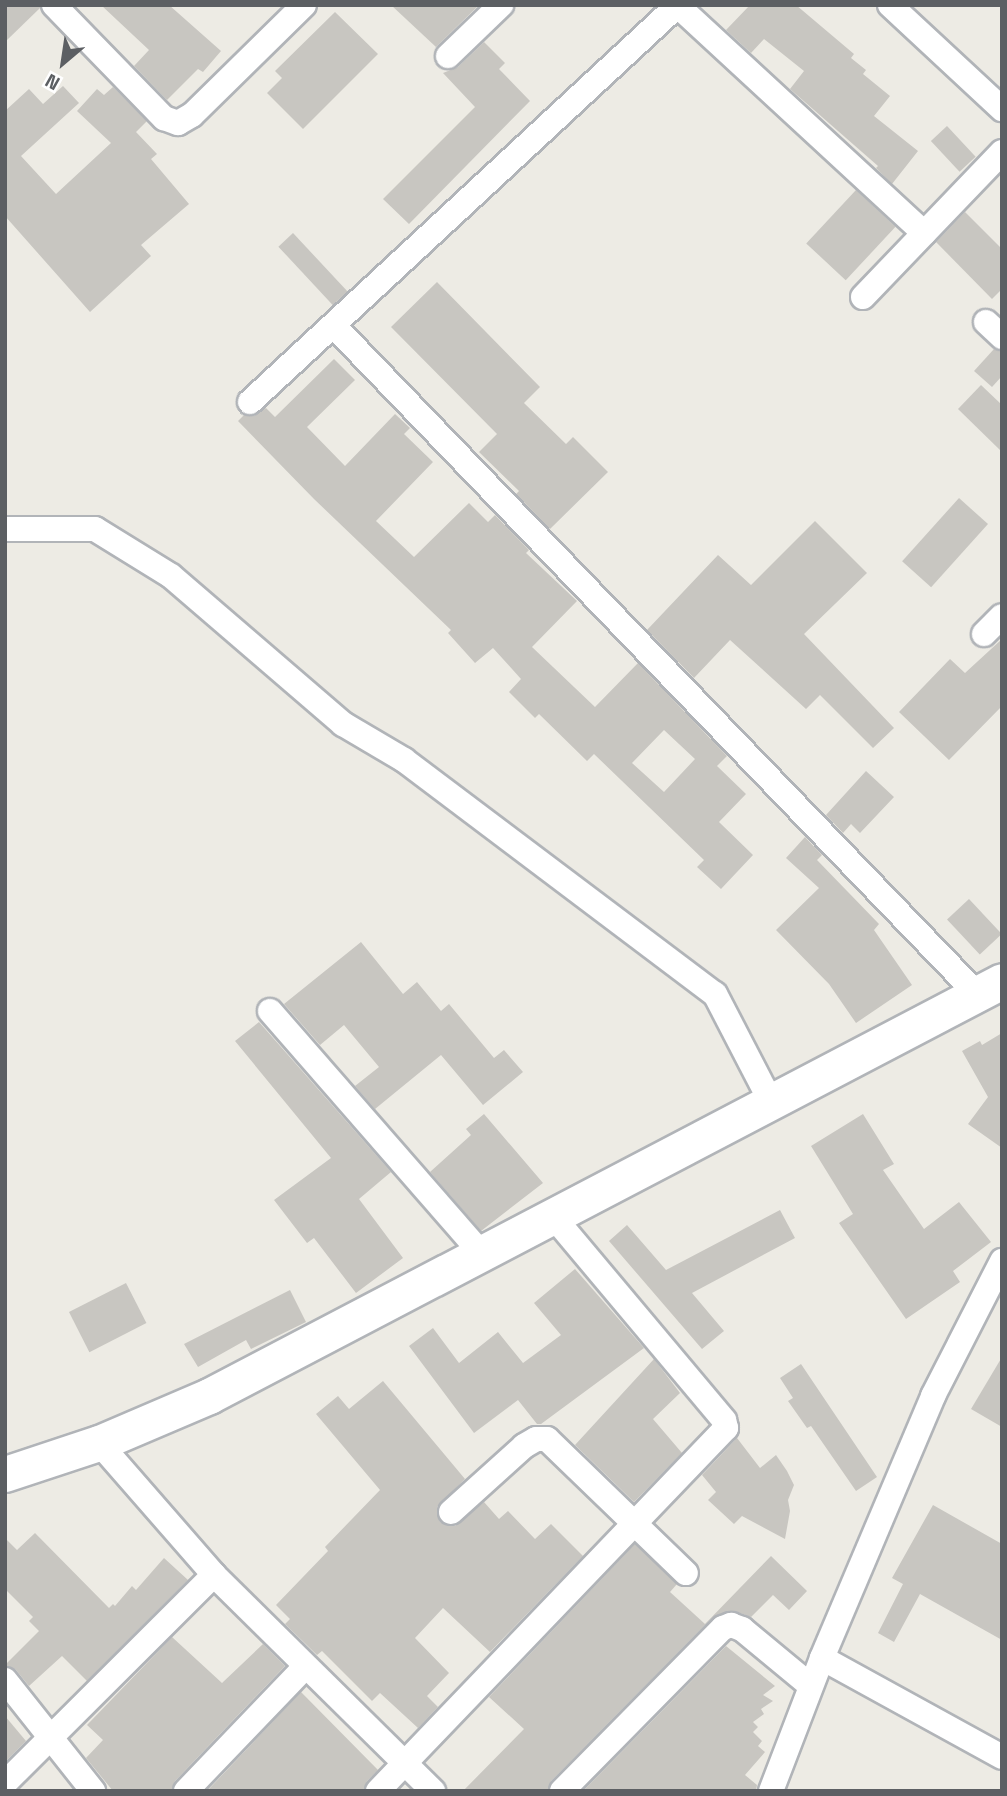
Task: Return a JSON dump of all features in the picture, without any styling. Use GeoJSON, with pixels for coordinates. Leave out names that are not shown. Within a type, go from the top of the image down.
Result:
{"type":"FeatureCollection","features":[{"type":"Feature","properties":{"kind":"main road"},"geometry":{"type":"LineString","coordinates":[[5,1474],[99,1443],[209,1396],[551,1214],[989,987]]}},
{"type":"Feature","properties":{"kind":"street"},"geometry":{"type":"LineString","coordinates":[[54,5],[164,118],[178,123],[192,115],[304,5]]}},
{"type":"Feature","properties":{"kind":"street"},"geometry":{"type":"LineString","coordinates":[[448,56],[501,5]]}},
{"type":"Feature","properties":{"kind":"street"},"geometry":{"type":"LineString","coordinates":[[890,5],[1002,109]]}},
{"type":"Feature","properties":{"kind":"street"},"geometry":{"type":"LineString","coordinates":[[250,402],[678,6],[924,233]]}},
{"type":"Feature","properties":{"kind":"street"},"geometry":{"type":"LineString","coordinates":[[863,297],[1002,152]]}},
{"type":"Feature","properties":{"kind":"street"},"geometry":{"type":"LineString","coordinates":[[334,326],[989,987]]}},
{"type":"Feature","properties":{"kind":"street"},"geometry":{"type":"LineString","coordinates":[[5,529],[95,528],[171,576],[343,724],[404,760],[715,994],[771,1102]]}},
{"type":"Feature","properties":{"kind":"street"},"geometry":{"type":"LineString","coordinates":[[984,634],[1002,615]]}},
{"type":"Feature","properties":{"kind":"street"},"geometry":{"type":"LineString","coordinates":[[270,1011],[480,1252]]}},
{"type":"Feature","properties":{"kind":"street"},"geometry":{"type":"LineString","coordinates":[[378,1791],[726,1428],[723,1420],[551,1214]]}},
{"type":"Feature","properties":{"kind":"street"},"geometry":{"type":"LineString","coordinates":[[771,1791],[822,1658],[933,1396],[1002,1261]]}},
{"type":"Feature","properties":{"kind":"street"},"geometry":{"type":"LineString","coordinates":[[451,1512],[524,1446],[536,1439],[547,1439],[686,1573]]}},
{"type":"Feature","properties":{"kind":"street"},"geometry":{"type":"LineString","coordinates":[[99,1443],[214,1575],[433,1791]]}},
{"type":"Feature","properties":{"kind":"street"},"geometry":{"type":"LineString","coordinates":[[5,1783],[214,1575]]}},
{"type":"Feature","properties":{"kind":"street"},"geometry":{"type":"LineString","coordinates":[[562,1791],[723,1628],[732,1625],[742,1629],[811,1686]]}},
{"type":"Feature","properties":{"kind":"street"},"geometry":{"type":"LineString","coordinates":[[822,1658],[1002,1757]]}},
{"type":"Feature","properties":{"kind":"street"},"geometry":{"type":"LineString","coordinates":[[186,1791],[305,1667]]}},
{"type":"Feature","properties":{"kind":"street"},"geometry":{"type":"LineString","coordinates":[[5,1680],[93,1791]]}},
{"type":"Feature","properties":{"kind":"building"},"geometry":{"type":"Polygon","coordinates":[[[5,5],[40,5],[40,8],[5,42],[5,5]]]}},
{"type":"Feature","properties":{"kind":"building"},"geometry":{"type":"Polygon","coordinates":[[[101,5],[169,5],[221,51],[203,72],[198,69],[167,100],[134,66],[149,50],[101,5]]]}},
{"type":"Feature","properties":{"kind":"building"},"geometry":{"type":"Polygon","coordinates":[[[391,5],[479,5],[436,47],[391,5]]]}},
{"type":"Feature","properties":{"kind":"building"},"geometry":{"type":"Polygon","coordinates":[[[750,5],[796,5],[854,54],[851,58],[866,70],[863,74],[890,96],[874,116],[918,151],[892,184],[876,168],[878,166],[790,89],[804,71],[764,39],[751,53],[726,30],[750,5]]]}},
{"type":"Feature","properties":{"kind":"building"},"geometry":{"type":"Polygon","coordinates":[[[335,12],[378,54],[303,129],[267,93],[282,78],[275,71],[335,12]]]}},
{"type":"Feature","properties":{"kind":"building"},"geometry":{"type":"Polygon","coordinates":[[[484,42],[505,63],[499,69],[530,101],[409,224],[383,199],[475,107],[443,73],[458,67],[484,42]]]}},
{"type":"Feature","properties":{"kind":"building"},"geometry":{"type":"Polygon","coordinates":[[[63,86],[79,103],[21,156],[56,194],[111,143],[77,111],[97,89],[104,95],[113,87],[147,121],[136,132],[157,154],[151,159],[189,204],[141,245],[151,256],[90,312],[5,216],[5,111],[29,89],[43,104],[63,86]]]}},
{"type":"Feature","properties":{"kind":"building"},"geometry":{"type":"Polygon","coordinates":[[[947,126],[976,157],[960,172],[931,141],[947,126]]]}},
{"type":"Feature","properties":{"kind":"building"},"geometry":{"type":"Polygon","coordinates":[[[856,190],[895,227],[846,280],[806,243],[856,190]]]}},
{"type":"Feature","properties":{"kind":"building"},"geometry":{"type":"Polygon","coordinates":[[[965,212],[1002,249],[1002,289],[992,299],[936,242],[965,212]]]}},
{"type":"Feature","properties":{"kind":"building"},"geometry":{"type":"Polygon","coordinates":[[[293,233],[348,292],[333,305],[278,247],[293,233]]]}},
{"type":"Feature","properties":{"kind":"building"},"geometry":{"type":"Polygon","coordinates":[[[437,282],[540,387],[524,403],[566,444],[573,437],[608,472],[550,529],[516,494],[519,491],[479,452],[497,434],[391,327],[437,282]]]}},
{"type":"Feature","properties":{"kind":"building"},"geometry":{"type":"Polygon","coordinates":[[[994,349],[1002,351],[1002,376],[992,387],[974,371],[994,349]]]}},
{"type":"Feature","properties":{"kind":"building"},"geometry":{"type":"Polygon","coordinates":[[[334,359],[355,380],[307,427],[345,466],[395,414],[410,428],[404,434],[433,462],[376,521],[414,557],[469,503],[488,522],[495,515],[529,550],[526,553],[577,601],[532,647],[595,707],[638,663],[727,756],[717,766],[746,794],[719,822],[753,855],[721,889],[697,867],[704,860],[594,754],[587,761],[539,714],[535,718],[509,692],[521,679],[493,648],[475,663],[448,633],[451,630],[314,499],[238,421],[244,415],[254,416],[266,408],[275,417],[334,359]],[[664,730],[632,763],[664,792],[695,759],[664,730]]]}},
{"type":"Feature","properties":{"kind":"building"},"geometry":{"type":"Polygon","coordinates":[[[981,385],[1002,405],[1002,452],[958,409],[981,385]]]}},
{"type":"Feature","properties":{"kind":"building"},"geometry":{"type":"Polygon","coordinates":[[[959,498],[988,524],[931,587],[902,561],[959,498]]]}},
{"type":"Feature","properties":{"kind":"building"},"geometry":{"type":"Polygon","coordinates":[[[815,521],[867,573],[804,634],[894,728],[873,748],[820,695],[806,709],[730,640],[694,678],[647,630],[718,555],[751,585],[815,521]]]}},
{"type":"Feature","properties":{"kind":"building"},"geometry":{"type":"Polygon","coordinates":[[[1002,639],[1002,706],[949,760],[899,712],[950,659],[965,673],[1002,639]]]}},
{"type":"Feature","properties":{"kind":"building"},"geometry":{"type":"Polygon","coordinates":[[[866,771],[894,797],[860,833],[851,824],[843,833],[826,815],[866,771]]]}},
{"type":"Feature","properties":{"kind":"building"},"geometry":{"type":"Polygon","coordinates":[[[805,837],[822,855],[817,860],[879,924],[874,930],[912,985],[856,1023],[829,984],[776,930],[819,888],[786,858],[805,837]]]}},
{"type":"Feature","properties":{"kind":"building"},"geometry":{"type":"Polygon","coordinates":[[[969,899],[1002,934],[980,955],[947,919],[969,899]]]}},
{"type":"Feature","properties":{"kind":"building"},"geometry":{"type":"Polygon","coordinates":[[[361,942],[403,994],[417,982],[441,1011],[449,1004],[494,1058],[504,1050],[523,1072],[483,1105],[441,1055],[375,1109],[355,1086],[379,1067],[344,1025],[320,1045],[284,1004],[361,942]]]}},
{"type":"Feature","properties":{"kind":"building"},"geometry":{"type":"Polygon","coordinates":[[[259,1022],[391,1172],[359,1199],[403,1258],[356,1293],[314,1238],[307,1243],[274,1200],[331,1158],[235,1041],[259,1022]]]}},
{"type":"Feature","properties":{"kind":"building"},"geometry":{"type":"Polygon","coordinates":[[[1002,1033],[1002,1148],[968,1124],[988,1097],[962,1051],[980,1041],[982,1045],[1002,1033]]]}},
{"type":"Feature","properties":{"kind":"building"},"geometry":{"type":"Polygon","coordinates":[[[484,1114],[543,1183],[481,1231],[430,1172],[471,1135],[466,1129],[484,1114]]]}},
{"type":"Feature","properties":{"kind":"building"},"geometry":{"type":"Polygon","coordinates":[[[863,1114],[894,1164],[883,1170],[924,1229],[959,1202],[991,1242],[953,1271],[960,1282],[906,1319],[839,1223],[853,1214],[811,1146],[863,1114]]]}},
{"type":"Feature","properties":{"kind":"building"},"geometry":{"type":"Polygon","coordinates":[[[780,1210],[795,1238],[692,1293],[724,1331],[702,1349],[609,1241],[627,1225],[666,1270],[780,1210]]]}},
{"type":"Feature","properties":{"kind":"building"},"geometry":{"type":"Polygon","coordinates":[[[575,1269],[644,1348],[541,1424],[537,1424],[518,1400],[474,1433],[409,1346],[433,1328],[459,1363],[498,1332],[523,1363],[561,1335],[534,1303],[575,1269]]]}},
{"type":"Feature","properties":{"kind":"building"},"geometry":{"type":"Polygon","coordinates":[[[126,1283],[146,1323],[89,1352],[69,1312],[126,1283]]]}},
{"type":"Feature","properties":{"kind":"building"},"geometry":{"type":"Polygon","coordinates":[[[290,1290],[306,1322],[251,1349],[246,1340],[198,1367],[184,1344],[290,1290]]]}},
{"type":"Feature","properties":{"kind":"building"},"geometry":{"type":"Polygon","coordinates":[[[1002,1357],[1002,1427],[971,1409],[1002,1357]]]}},
{"type":"Feature","properties":{"kind":"building"},"geometry":{"type":"Polygon","coordinates":[[[654,1359],[680,1393],[653,1419],[682,1453],[634,1502],[575,1445],[654,1359]]]}},
{"type":"Feature","properties":{"kind":"building"},"geometry":{"type":"Polygon","coordinates":[[[801,1364],[877,1477],[856,1491],[811,1426],[807,1428],[788,1401],[793,1398],[780,1378],[801,1364]]]}},
{"type":"Feature","properties":{"kind":"building"},"geometry":{"type":"Polygon","coordinates":[[[383,1381],[465,1479],[437,1507],[440,1522],[455,1526],[484,1502],[499,1519],[508,1511],[535,1539],[551,1524],[583,1556],[490,1652],[443,1608],[415,1638],[449,1673],[427,1696],[438,1707],[418,1728],[380,1693],[372,1701],[322,1651],[317,1655],[285,1624],[290,1619],[276,1605],[328,1551],[325,1547],[380,1490],[316,1414],[338,1396],[349,1409],[383,1381]]]}},
{"type":"Feature","properties":{"kind":"building"},"geometry":{"type":"Polygon","coordinates":[[[737,1438],[760,1468],[776,1455],[794,1485],[788,1500],[790,1511],[785,1539],[742,1516],[734,1524],[708,1500],[716,1492],[702,1475],[737,1438]]]}},
{"type":"Feature","properties":{"kind":"building"},"geometry":{"type":"Polygon","coordinates":[[[933,1505],[1002,1544],[1002,1640],[920,1594],[894,1642],[878,1633],[903,1584],[892,1578],[933,1505]]]}},
{"type":"Feature","properties":{"kind":"building"},"geometry":{"type":"Polygon","coordinates":[[[35,1533],[109,1608],[113,1604],[115,1606],[132,1586],[136,1590],[164,1558],[188,1580],[87,1681],[62,1656],[29,1686],[16,1670],[5,1665],[39,1631],[29,1621],[33,1617],[5,1589],[5,1538],[17,1550],[35,1533]]]}},
{"type":"Feature","properties":{"kind":"building"},"geometry":{"type":"Polygon","coordinates":[[[635,1544],[677,1584],[670,1592],[705,1624],[771,1556],[807,1591],[789,1610],[773,1595],[751,1617],[735,1611],[713,1617],[551,1781],[548,1791],[463,1791],[524,1729],[489,1697],[635,1544]]]}},
{"type":"Feature","properties":{"kind":"building"},"geometry":{"type":"Polygon","coordinates":[[[172,1637],[222,1683],[263,1644],[285,1666],[175,1781],[172,1791],[113,1791],[86,1758],[103,1740],[87,1725],[172,1637]]]}},
{"type":"Feature","properties":{"kind":"building"},"geometry":{"type":"Polygon","coordinates":[[[726,1646],[775,1686],[763,1695],[773,1701],[761,1709],[764,1714],[753,1722],[758,1727],[753,1732],[762,1741],[758,1746],[765,1752],[745,1775],[757,1785],[756,1791],[583,1791],[726,1646]]]}},
{"type":"Feature","properties":{"kind":"building"},"geometry":{"type":"Polygon","coordinates":[[[301,1692],[378,1770],[367,1781],[364,1791],[207,1791],[301,1692]]]}},
{"type":"Feature","properties":{"kind":"building"},"geometry":{"type":"Polygon","coordinates":[[[5,1716],[26,1741],[5,1762],[5,1716]]]}}]}
